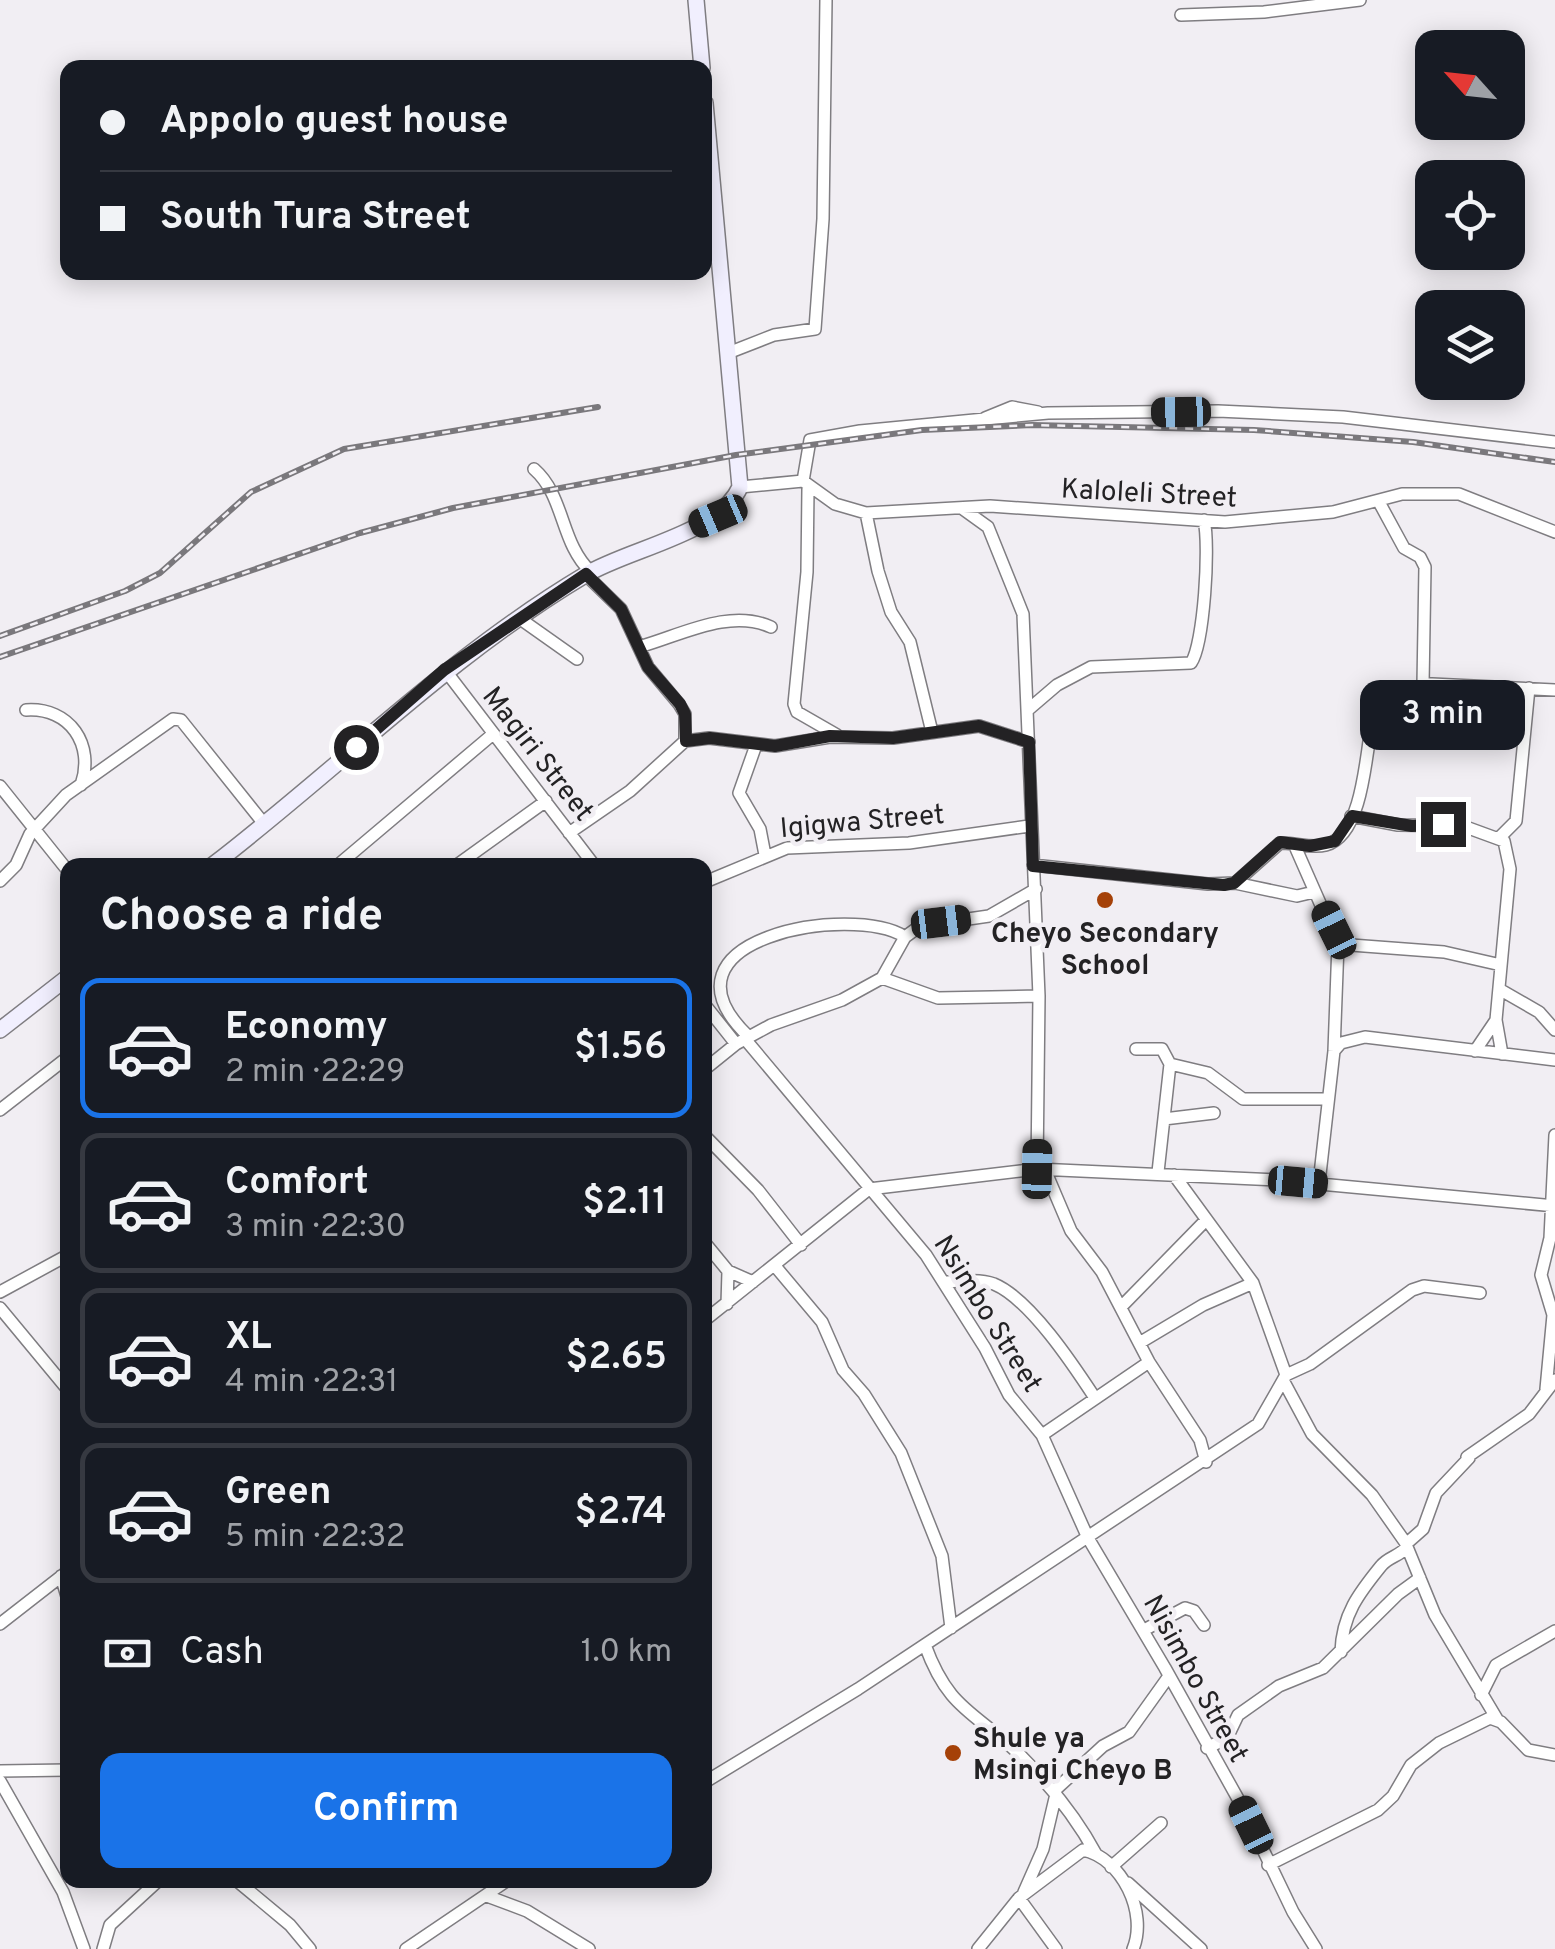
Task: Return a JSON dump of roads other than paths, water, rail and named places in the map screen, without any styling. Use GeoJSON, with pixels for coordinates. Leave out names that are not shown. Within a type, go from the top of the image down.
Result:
{"type":"FeatureCollection","features":[{"type":"Feature","properties":{"kind":"main road"},"geometry":{"type":"LineString","coordinates":[[696,0],[701,60]]}},
{"type":"Feature","properties":{"kind":"main road"},"geometry":{"type":"LineString","coordinates":[[222,858],[444,670],[588,573],[718,516],[732,505],[740,487],[712,180]]}},
{"type":"Feature","properties":{"kind":"main road"},"geometry":{"type":"LineString","coordinates":[[0,1030],[60,983]]}},
{"type":"Feature","properties":{"kind":"street"},"geometry":{"type":"LineString","coordinates":[[728,354],[774,335],[814,329],[823,220],[826,0]]}},
{"type":"Feature","properties":{"kind":"street"},"geometry":{"type":"LineString","coordinates":[[1182,15],[1264,12],[1360,0]]}},
{"type":"Feature","properties":{"kind":"street"},"geometry":{"type":"LineString","coordinates":[[840,737],[797,712],[794,704],[807,572],[805,485],[810,440],[860,430],[1042,414],[1218,411],[1342,417],[1555,442]]}},
{"type":"Feature","properties":{"kind":"street"},"geometry":{"type":"LineString","coordinates":[[534,469],[552,490],[570,547],[621,609],[642,646],[648,667],[685,714],[686,741]]}},
{"type":"Feature","properties":{"kind":"street"},"geometry":{"type":"LineString","coordinates":[[740,487],[805,485]]}},
{"type":"Feature","properties":{"kind":"street","name":"Kaloleli Street"},"geometry":{"type":"LineString","coordinates":[[805,485],[835,504],[866,513],[962,508],[1204,520],[1295,518],[1418,493],[1459,494],[1555,532]]}},
{"type":"Feature","properties":{"kind":"street"},"geometry":{"type":"LineString","coordinates":[[1379,502],[1404,548],[1420,557],[1425,568],[1423,684]]}},
{"type":"Feature","properties":{"kind":"street"},"geometry":{"type":"LineString","coordinates":[[962,508],[988,526],[1022,614],[1029,826],[1036,890],[1041,1170],[1071,1231],[1122,1306],[1150,1362],[1190,1422],[1206,1462]]}},
{"type":"Feature","properties":{"kind":"street"},"geometry":{"type":"LineString","coordinates":[[866,513],[878,571],[891,612],[910,642],[932,732]]}},
{"type":"Feature","properties":{"kind":"street"},"geometry":{"type":"LineString","coordinates":[[1028,709],[1057,684],[1091,667],[1192,663],[1198,648],[1206,574],[1204,520]]}},
{"type":"Feature","properties":{"kind":"street"},"geometry":{"type":"LineString","coordinates":[[520,618],[578,659]]}},
{"type":"Feature","properties":{"kind":"street"},"geometry":{"type":"LineString","coordinates":[[642,646],[712,624],[750,620],[770,627]]}},
{"type":"Feature","properties":{"kind":"street","name":"Magiri Street"},"geometry":{"type":"LineString","coordinates":[[444,670],[589,858]]}},
{"type":"Feature","properties":{"kind":"street"},"geometry":{"type":"LineString","coordinates":[[1234,883],[1272,846],[1323,846],[1335,841],[1352,816],[1368,762],[1377,691],[1385,687],[1411,694],[1423,684],[1555,690]]}},
{"type":"Feature","properties":{"kind":"street"},"geometry":{"type":"LineString","coordinates":[[1500,837],[1516,821],[1529,688]]}},
{"type":"Feature","properties":{"kind":"street"},"geometry":{"type":"LineString","coordinates":[[26,710],[47,708],[86,744],[88,767],[81,785]]}},
{"type":"Feature","properties":{"kind":"street"},"geometry":{"type":"LineString","coordinates":[[0,880],[16,865],[35,829],[81,785],[177,718],[265,825]]}},
{"type":"Feature","properties":{"kind":"street"},"geometry":{"type":"LineString","coordinates":[[569,833],[630,791],[686,741],[710,738],[756,745],[979,726],[1029,742]]}},
{"type":"Feature","properties":{"kind":"street"},"geometry":{"type":"LineString","coordinates":[[347,858],[493,734]]}},
{"type":"Feature","properties":{"kind":"street"},"geometry":{"type":"LineString","coordinates":[[756,745],[739,793],[760,829],[765,854]]}},
{"type":"Feature","properties":{"kind":"street"},"geometry":{"type":"LineString","coordinates":[[0,786],[60,861]]}},
{"type":"Feature","properties":{"kind":"street"},"geometry":{"type":"LineString","coordinates":[[467,858],[546,801]]}},
{"type":"Feature","properties":{"kind":"street"},"geometry":{"type":"LineString","coordinates":[[1352,816],[1412,826],[1443,824],[1500,837]]}},
{"type":"Feature","properties":{"kind":"street","name":"Igigwa Street"},"geometry":{"type":"LineString","coordinates":[[712,879],[787,848],[909,844],[1029,826]]}},
{"type":"Feature","properties":{"kind":"street"},"geometry":{"type":"LineString","coordinates":[[1500,837],[1510,869],[1496,1020],[1502,1054]]}},
{"type":"Feature","properties":{"kind":"street"},"geometry":{"type":"LineString","coordinates":[[1294,844],[1338,944],[1334,1052],[1319,1184]]}},
{"type":"Feature","properties":{"kind":"street"},"geometry":{"type":"LineString","coordinates":[[354,853],[357,858]]}},
{"type":"Feature","properties":{"kind":"street"},"geometry":{"type":"LineString","coordinates":[[1033,866],[1208,884],[1234,883],[1297,896],[1314,892]]}},
{"type":"Feature","properties":{"kind":"street"},"geometry":{"type":"LineString","coordinates":[[712,1063],[743,1040],[842,1000],[882,978],[905,937],[920,926],[989,916],[1036,890]]}},
{"type":"Feature","properties":{"kind":"street"},"geometry":{"type":"LineString","coordinates":[[743,1040],[718,997],[724,969],[738,954],[792,928],[882,928],[905,937]]}},
{"type":"Feature","properties":{"kind":"street"},"geometry":{"type":"LineString","coordinates":[[1338,944],[1444,952],[1501,965]]}},
{"type":"Feature","properties":{"kind":"street"},"geometry":{"type":"LineString","coordinates":[[882,978],[938,998],[1039,996]]}},
{"type":"Feature","properties":{"kind":"street"},"geometry":{"type":"LineString","coordinates":[[1499,989],[1540,1012],[1555,1030]]}},
{"type":"Feature","properties":{"kind":"street"},"geometry":{"type":"LineString","coordinates":[[712,1011],[743,1040]]}},
{"type":"Feature","properties":{"kind":"street"},"geometry":{"type":"LineString","coordinates":[[1475,1051],[1496,1020]]}},
{"type":"Feature","properties":{"kind":"street"},"geometry":{"type":"LineString","coordinates":[[1334,1052],[1341,1043],[1365,1036],[1555,1060]]}},
{"type":"Feature","properties":{"kind":"street","name":"Nsimbo Street"},"geometry":{"type":"LineString","coordinates":[[743,1040],[946,1282],[1014,1403],[1042,1435],[1088,1538]]}},
{"type":"Feature","properties":{"kind":"street"},"geometry":{"type":"LineString","coordinates":[[1136,1049],[1162,1049],[1170,1064],[1158,1172]]}},
{"type":"Feature","properties":{"kind":"street"},"geometry":{"type":"LineString","coordinates":[[0,1110],[60,1064]]}},
{"type":"Feature","properties":{"kind":"street"},"geometry":{"type":"LineString","coordinates":[[1170,1064],[1208,1072],[1242,1099],[1326,1099]]}},
{"type":"Feature","properties":{"kind":"street"},"geometry":{"type":"LineString","coordinates":[[1164,1120],[1214,1112]]}},
{"type":"Feature","properties":{"kind":"street"},"geometry":{"type":"LineString","coordinates":[[1340,1652],[1344,1619],[1360,1588],[1423,1529],[1436,1494],[1468,1457],[1529,1414],[1550,1384],[1553,1315],[1541,1274],[1550,1238],[1555,1135]]}},
{"type":"Feature","properties":{"kind":"street"},"geometry":{"type":"LineString","coordinates":[[712,1143],[758,1190],[801,1244]]}},
{"type":"Feature","properties":{"kind":"street"},"geometry":{"type":"LineString","coordinates":[[712,1315],[869,1189],[1041,1170],[1158,1172],[1552,1206]]}},
{"type":"Feature","properties":{"kind":"street"},"geometry":{"type":"LineString","coordinates":[[1174,1175],[1253,1283],[1284,1378],[1312,1434],[1372,1495],[1407,1546],[1435,1615],[1497,1719],[1528,1750],[1555,1755]]}},
{"type":"Feature","properties":{"kind":"street"},"geometry":{"type":"LineString","coordinates":[[1122,1306],[1206,1220]]}},
{"type":"Feature","properties":{"kind":"street"},"geometry":{"type":"LineString","coordinates":[[712,1252],[728,1271],[753,1282]]}},
{"type":"Feature","properties":{"kind":"street"},"geometry":{"type":"LineString","coordinates":[[0,1292],[60,1259]]}},
{"type":"Feature","properties":{"kind":"street"},"geometry":{"type":"LineString","coordinates":[[775,1266],[822,1322],[843,1370],[864,1394],[900,1453],[942,1556],[951,1628]]}},
{"type":"Feature","properties":{"kind":"street"},"geometry":{"type":"LineString","coordinates":[[727,1304],[728,1271]]}},
{"type":"Feature","properties":{"kind":"street"},"geometry":{"type":"LineString","coordinates":[[946,1282],[990,1282],[1003,1289],[1060,1349],[1095,1398]]}},
{"type":"Feature","properties":{"kind":"street"},"geometry":{"type":"LineString","coordinates":[[1141,1342],[1203,1305],[1253,1283]]}},
{"type":"Feature","properties":{"kind":"street"},"geometry":{"type":"LineString","coordinates":[[712,1778],[925,1646],[1250,1434],[1284,1378],[1310,1364],[1412,1290],[1424,1286],[1480,1294]]}},
{"type":"Feature","properties":{"kind":"street"},"geometry":{"type":"LineString","coordinates":[[0,1309],[60,1372]]}},
{"type":"Feature","properties":{"kind":"street"},"geometry":{"type":"LineString","coordinates":[[1042,1435],[1150,1362]]}},
{"type":"Feature","properties":{"kind":"street","name":"Nisimbo Street"},"geometry":{"type":"LineString","coordinates":[[1088,1538],[1242,1806],[1268,1865],[1316,1949]]}},
{"type":"Feature","properties":{"kind":"street"},"geometry":{"type":"LineString","coordinates":[[0,1624],[60,1577]]}},
{"type":"Feature","properties":{"kind":"street"},"geometry":{"type":"LineString","coordinates":[[1206,1748],[1227,1738],[1238,1715],[1279,1686],[1312,1674],[1340,1652],[1398,1594],[1420,1578]]}},
{"type":"Feature","properties":{"kind":"street"},"geometry":{"type":"LineString","coordinates":[[1144,1630],[1185,1608],[1194,1611],[1204,1625]]}},
{"type":"Feature","properties":{"kind":"street"},"geometry":{"type":"LineString","coordinates":[[1482,1696],[1496,1665],[1555,1631]]}},
{"type":"Feature","properties":{"kind":"street"},"geometry":{"type":"LineString","coordinates":[[925,1646],[945,1692],[1018,1753],[1055,1792],[1096,1854],[1201,1949]]}},
{"type":"Feature","properties":{"kind":"street"},"geometry":{"type":"LineString","coordinates":[[1463,1658],[1496,1665]]}},
{"type":"Feature","properties":{"kind":"street"},"geometry":{"type":"LineString","coordinates":[[1020,1897],[1043,1848],[1055,1792],[1088,1758],[1129,1732],[1169,1676]]}},
{"type":"Feature","properties":{"kind":"street"},"geometry":{"type":"LineString","coordinates":[[1268,1865],[1378,1810],[1422,1755],[1483,1720],[1497,1719]]}},
{"type":"Feature","properties":{"kind":"street"},"geometry":{"type":"LineString","coordinates":[[0,1771],[60,1770]]}},
{"type":"Feature","properties":{"kind":"street"},"geometry":{"type":"LineString","coordinates":[[0,1780],[60,1876]]}},
{"type":"Feature","properties":{"kind":"street"},"geometry":{"type":"LineString","coordinates":[[1112,1866],[1161,1823]]}},
{"type":"Feature","properties":{"kind":"street"},"geometry":{"type":"LineString","coordinates":[[978,1949],[1020,1897],[1077,1852],[1096,1854]]}},
{"type":"Feature","properties":{"kind":"street"},"geometry":{"type":"LineString","coordinates":[[1128,1883],[1137,1935],[1134,1949]]}},
{"type":"Feature","properties":{"kind":"street"},"geometry":{"type":"LineString","coordinates":[[67,1888],[84,1949]]}},
{"type":"Feature","properties":{"kind":"street"},"geometry":{"type":"LineString","coordinates":[[103,1949],[110,1925],[150,1888]]}},
{"type":"Feature","properties":{"kind":"street"},"geometry":{"type":"LineString","coordinates":[[246,1888],[290,1925],[310,1949]]}},
{"type":"Feature","properties":{"kind":"street"},"geometry":{"type":"LineString","coordinates":[[406,1949],[468,1904],[498,1888]]}},
{"type":"Feature","properties":{"kind":"street"},"geometry":{"type":"LineString","coordinates":[[487,1896],[527,1911],[589,1949]]}},
{"type":"Feature","properties":{"kind":"street"},"geometry":{"type":"LineString","coordinates":[[1020,1897],[1056,1949]]}},
{"type":"Feature","properties":{"kind":"railway"},"geometry":{"type":"LineString","coordinates":[[0,636],[125,591],[160,573],[251,492],[344,449],[598,407]]}},
{"type":"Feature","properties":{"kind":"railway"},"geometry":{"type":"LineString","coordinates":[[0,657],[360,533],[453,508],[736,455],[922,430],[1032,425],[1254,430],[1413,442],[1555,462]]}},
{"type":"Feature","properties":{"kind":"place","name":"Cheyo Secondary School"},"geometry":{"type":"Point","coordinates":[1105,900]}},
{"type":"Feature","properties":{"kind":"place","name":"Shule ya Msingi Cheyo B"},"geometry":{"type":"Point","coordinates":[953,1753]}}]}
